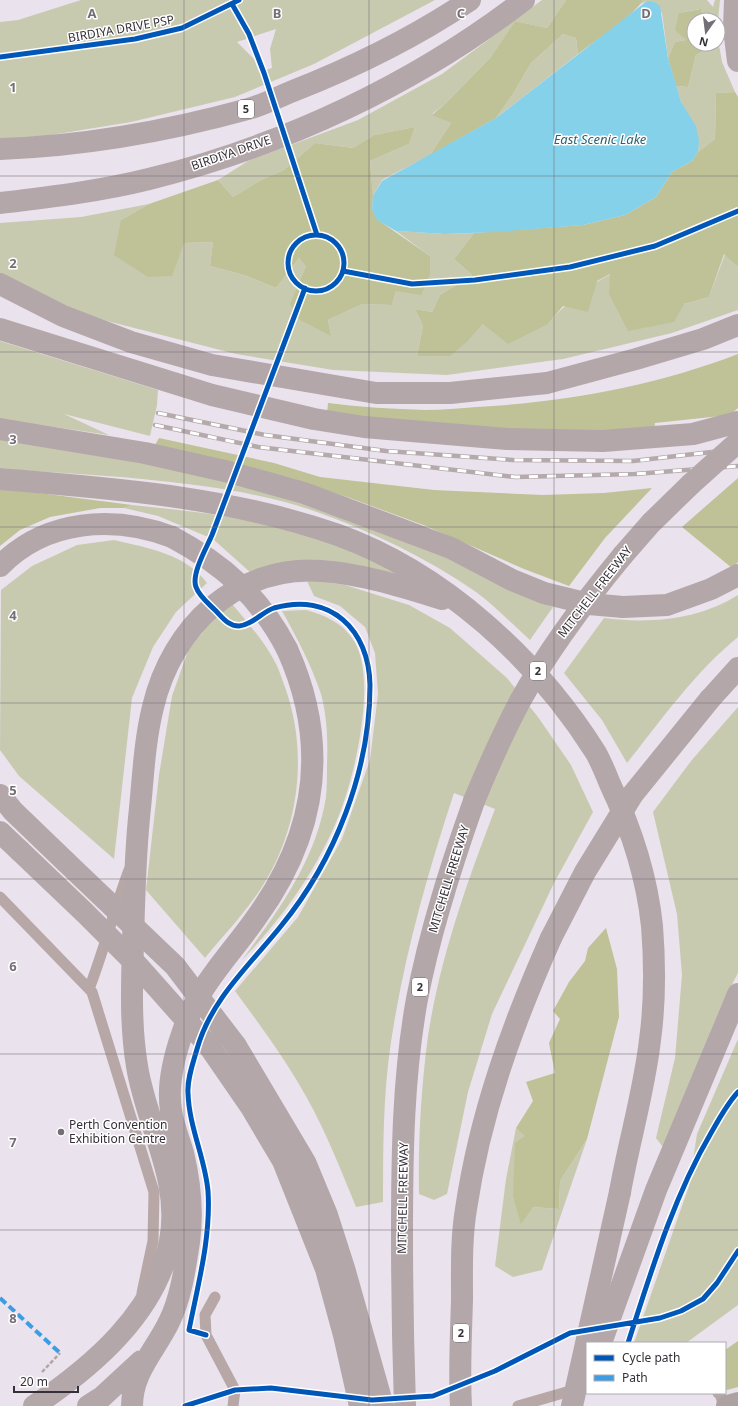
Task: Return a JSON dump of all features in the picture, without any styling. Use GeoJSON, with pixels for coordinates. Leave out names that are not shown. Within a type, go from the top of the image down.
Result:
{"type":"FeatureCollection","features":[{"type":"Feature","properties":{"kind":"highway","name":"5"},"geometry":{"type":"LineString","coordinates":[[0,149],[38,147],[162,130],[249,108],[338,74],[442,19],[470,0]]}},
{"type":"Feature","properties":{"kind":"highway","name":"BIRDIYA DRIVE"},"geometry":{"type":"LineString","coordinates":[[0,202],[58,196],[149,179],[245,150],[331,116],[420,70],[494,23],[524,0]]}},
{"type":"Feature","properties":{"kind":"highway"},"geometry":{"type":"LineString","coordinates":[[736,0],[734,29],[738,61]]}},
{"type":"Feature","properties":{"kind":"highway"},"geometry":{"type":"LineString","coordinates":[[0,284],[63,316],[132,342],[198,361],[289,380],[376,393],[450,393],[547,383],[636,359],[703,339],[738,326]]}},
{"type":"Feature","properties":{"kind":"highway"},"geometry":{"type":"LineString","coordinates":[[0,329],[212,395],[314,419],[364,427],[507,439],[602,441],[693,434],[738,422]]}},
{"type":"Feature","properties":{"kind":"highway"},"geometry":{"type":"LineString","coordinates":[[0,429],[145,453],[229,472],[304,493],[451,548],[512,580],[544,593],[589,604],[623,607],[667,605],[711,589],[738,575]]}},
{"type":"Feature","properties":{"kind":"highway","name":"MITCHELL FREEWAY"},"geometry":{"type":"LineString","coordinates":[[405,1406],[402,1180],[406,1092],[412,1034],[434,921],[474,801],[505,731],[534,677],[570,622],[623,555],[651,523],[691,484],[738,442]]}},
{"type":"Feature","properties":{"kind":"highway"},"geometry":{"type":"LineString","coordinates":[[0,479],[152,492],[247,508],[339,536],[407,567],[459,604],[498,635],[533,670],[567,711],[597,755],[619,802],[642,873],[652,925],[652,1010],[645,1070],[620,1192],[586,1342]]}},
{"type":"Feature","properties":{"kind":"highway"},"geometry":{"type":"LineString","coordinates":[[0,566],[8,558],[43,536],[85,524],[129,525],[153,530],[172,537],[215,562],[248,592],[274,625],[287,649],[302,686],[312,736],[311,793],[298,842],[289,865],[256,919],[216,968],[195,1000],[182,1032],[174,1059],[171,1110],[183,1154],[188,1180],[191,1209],[189,1240],[183,1276],[170,1320],[149,1353],[134,1384],[132,1406]]}},
{"type":"Feature","properties":{"kind":"highway"},"geometry":{"type":"LineString","coordinates":[[34,1406],[65,1385],[98,1357],[138,1311],[159,1276],[166,1257],[173,1216],[166,1166],[142,1093],[131,1017],[136,853],[148,729],[160,683],[176,647],[201,616],[216,603],[240,588],[273,576],[293,572],[319,571],[354,575],[459,604]]}},
{"type":"Feature","properties":{"kind":"highway","name":"2"},"geometry":{"type":"LineString","coordinates":[[461,1406],[463,1260],[466,1210],[487,1108],[515,1021],[551,938],[585,872],[633,794],[710,699],[738,668]]}},
{"type":"Feature","properties":{"kind":"highway"},"geometry":{"type":"LineString","coordinates":[[0,795],[36,833],[176,966],[236,1046],[305,1162],[327,1216],[344,1335],[360,1406]]}},
{"type":"Feature","properties":{"kind":"highway"},"geometry":{"type":"LineString","coordinates":[[0,832],[85,912],[138,966],[214,1053]]}},
{"type":"Feature","properties":{"kind":"highway"},"geometry":{"type":"LineString","coordinates":[[66,862],[158,976],[214,1053],[251,1107],[283,1161],[335,1269],[383,1406]]}},
{"type":"Feature","properties":{"kind":"highway"},"geometry":{"type":"LineString","coordinates":[[600,1342],[656,1190],[738,994]]}},
{"type":"Feature","properties":{"kind":"highway"},"geometry":{"type":"LineString","coordinates":[[572,1406],[586,1344]]}},
{"type":"Feature","properties":{"kind":"highway"},"geometry":{"type":"LineString","coordinates":[[88,1406],[102,1397],[149,1353]]}},
{"type":"Feature","properties":{"kind":"highway"},"geometry":{"type":"LineString","coordinates":[[578,1406],[586,1384]]}},
{"type":"Feature","properties":{"kind":"main road"},"geometry":{"type":"LineString","coordinates":[[725,1406],[738,1403]]}},
{"type":"Feature","properties":{"kind":"lane"},"geometry":{"type":"LineString","coordinates":[[89,989],[101,958],[118,899],[136,853]]}},
{"type":"Feature","properties":{"kind":"lane"},"geometry":{"type":"LineString","coordinates":[[0,897],[92,992],[154,1192],[153,1241],[138,1311]]}},
{"type":"Feature","properties":{"kind":"lane"},"geometry":{"type":"LineString","coordinates":[[215,1297],[206,1315],[206,1335],[235,1390],[233,1406]]}},
{"type":"Feature","properties":{"kind":"lane"},"geometry":{"type":"LineString","coordinates":[[518,1406],[586,1386]]}},
{"type":"Feature","properties":{"kind":"lane"},"geometry":{"type":"LineString","coordinates":[[720,1394],[725,1406]]}},
{"type":"Feature","properties":{"kind":"path"},"geometry":{"type":"LineString","coordinates":[[42,1372],[60,1353]]}},
{"type":"Feature","properties":{"kind":"green space"},"geometry":{"type":"Polygon","coordinates":[[[81,0],[435,0],[314,64],[235,97],[131,122],[39,137],[0,139],[0,22],[18,20],[81,0]],[[276,29],[237,42],[254,59],[259,72],[272,68],[270,49],[276,29]]]}},
{"type":"Feature","properties":{"kind":"green space"},"geometry":{"type":"Polygon","coordinates":[[[542,0],[566,0],[547,28],[515,21],[490,58],[447,102],[432,114],[451,123],[430,155],[382,180],[373,196],[370,161],[409,144],[415,127],[374,135],[353,148],[315,143],[284,170],[261,180],[233,197],[218,180],[248,161],[358,120],[442,74],[542,0]]]}},
{"type":"Feature","properties":{"kind":"green space"},"geometry":{"type":"Polygon","coordinates":[[[566,0],[643,0],[639,6],[623,20],[578,54],[576,38],[563,34],[531,63],[513,94],[496,118],[430,155],[451,123],[432,115],[447,102],[490,58],[515,21],[547,28],[566,0]]]}},
{"type":"Feature","properties":{"kind":"green space"},"geometry":{"type":"Polygon","coordinates":[[[643,0],[707,0],[713,7],[715,0],[720,0],[719,12],[701,12],[700,9],[679,13],[686,40],[675,42],[668,58],[662,13],[647,1],[641,4],[643,0]]]}},
{"type":"Feature","properties":{"kind":"green space"},"geometry":{"type":"Polygon","coordinates":[[[701,9],[701,12],[686,12],[686,40],[675,30],[679,13],[701,9]]]}},
{"type":"Feature","properties":{"kind":"green space"},"geometry":{"type":"Polygon","coordinates":[[[563,34],[576,38],[578,54],[496,118],[513,94],[531,63],[563,34]]]}},
{"type":"Feature","properties":{"kind":"green space"},"geometry":{"type":"Polygon","coordinates":[[[686,40],[686,52],[701,52],[696,55],[688,87],[676,86],[668,58],[675,42],[686,40]]]}},
{"type":"Feature","properties":{"kind":"green space"},"geometry":{"type":"Polygon","coordinates":[[[701,52],[720,52],[722,62],[735,92],[716,93],[715,139],[698,152],[696,130],[684,109],[676,86],[688,87],[696,55],[701,52]]]}},
{"type":"Feature","properties":{"kind":"green space"},"geometry":{"type":"Polygon","coordinates":[[[735,92],[738,97],[738,267],[724,254],[709,297],[684,304],[674,322],[628,331],[609,294],[610,274],[597,281],[588,312],[563,306],[548,324],[508,344],[483,324],[469,340],[450,356],[417,356],[423,326],[415,309],[432,312],[440,295],[472,275],[454,259],[474,233],[583,225],[625,215],[656,197],[672,172],[692,161],[698,152],[715,139],[716,93],[735,92]]]}},
{"type":"Feature","properties":{"kind":"green space"},"geometry":{"type":"Polygon","coordinates":[[[415,127],[409,144],[370,161],[373,196],[372,209],[378,220],[430,256],[430,274],[421,295],[396,291],[392,305],[362,304],[328,320],[331,336],[300,320],[290,304],[306,267],[299,258],[276,288],[244,275],[210,266],[213,242],[184,243],[172,276],[148,277],[114,255],[121,220],[149,204],[218,180],[233,197],[261,180],[284,170],[315,143],[353,148],[374,135],[415,127]]]}},
{"type":"Feature","properties":{"kind":"green space"},"geometry":{"type":"Polygon","coordinates":[[[149,204],[121,220],[184,243],[213,242],[210,266],[244,275],[276,288],[299,258],[306,267],[331,336],[328,320],[362,304],[392,305],[396,291],[430,256],[396,231],[445,234],[474,233],[454,259],[472,275],[440,295],[432,312],[415,309],[423,326],[417,356],[469,340],[483,324],[548,324],[576,296],[611,274],[684,304],[709,297],[725,254],[738,267],[738,310],[672,333],[563,359],[447,375],[333,370],[236,354],[107,321],[43,299],[0,276],[0,223],[81,217],[149,204]]]}},
{"type":"Feature","properties":{"kind":"green space"},"geometry":{"type":"Polygon","coordinates":[[[0,341],[158,390],[157,405],[150,436],[64,414],[109,435],[0,419],[0,341]]]}},
{"type":"Feature","properties":{"kind":"green space"},"geometry":{"type":"Polygon","coordinates":[[[738,354],[738,408],[730,415],[655,423],[654,432],[516,433],[327,414],[328,403],[376,408],[431,410],[510,405],[544,401],[610,391],[642,384],[707,365],[738,354]]]}},
{"type":"Feature","properties":{"kind":"green space"},"geometry":{"type":"Polygon","coordinates":[[[0,435],[144,460],[256,488],[418,543],[553,607],[530,640],[497,609],[476,592],[438,568],[398,546],[356,527],[293,504],[229,490],[124,477],[0,468],[0,435]]]}},
{"type":"Feature","properties":{"kind":"green space"},"geometry":{"type":"Polygon","coordinates":[[[159,438],[274,463],[320,477],[434,490],[543,495],[604,493],[652,488],[605,538],[569,586],[524,569],[426,526],[350,498],[258,469],[155,445],[159,438]]]}},
{"type":"Feature","properties":{"kind":"green space"},"geometry":{"type":"Polygon","coordinates":[[[738,478],[738,562],[732,568],[682,527],[738,478]]]}},
{"type":"Feature","properties":{"kind":"green space"},"geometry":{"type":"Polygon","coordinates":[[[0,488],[132,505],[124,508],[100,508],[50,517],[20,530],[0,546],[0,488]]]}},
{"type":"Feature","properties":{"kind":"green space"},"geometry":{"type":"Polygon","coordinates":[[[132,505],[223,516],[290,529],[334,543],[398,574],[341,562],[318,560],[286,563],[251,573],[213,539],[158,516],[124,508],[132,505]]]}},
{"type":"Feature","properties":{"kind":"green space"},"geometry":{"type":"Polygon","coordinates":[[[114,540],[153,549],[177,559],[198,573],[207,583],[176,612],[153,647],[132,698],[114,859],[19,776],[0,750],[1,590],[32,566],[77,545],[114,540]]]}},
{"type":"Feature","properties":{"kind":"green space"},"geometry":{"type":"Polygon","coordinates":[[[306,579],[345,585],[409,605],[450,628],[507,678],[538,717],[571,765],[593,812],[554,883],[492,1014],[468,1092],[447,1194],[434,1200],[419,1194],[420,1115],[428,1036],[433,1007],[447,949],[474,864],[495,809],[454,793],[417,916],[396,1010],[388,1062],[383,1142],[383,1202],[356,1207],[327,1138],[307,1098],[282,1056],[235,991],[298,917],[342,839],[370,760],[378,694],[375,653],[365,627],[340,606],[314,596],[306,579]]]}},
{"type":"Feature","properties":{"kind":"green space"},"geometry":{"type":"Polygon","coordinates":[[[738,595],[738,637],[707,665],[666,713],[627,763],[602,720],[564,673],[604,618],[621,620],[656,620],[673,618],[707,610],[738,595]]]}},
{"type":"Feature","properties":{"kind":"green space"},"geometry":{"type":"Polygon","coordinates":[[[232,604],[271,654],[285,687],[297,739],[298,765],[296,792],[284,843],[273,867],[254,899],[205,958],[146,890],[159,775],[172,696],[189,648],[208,626],[232,604]]]}},
{"type":"Feature","properties":{"kind":"green space"},"geometry":{"type":"Polygon","coordinates":[[[306,610],[319,614],[337,623],[348,632],[360,654],[364,675],[362,725],[352,776],[332,833],[300,888],[263,937],[242,960],[282,903],[305,863],[321,820],[326,797],[327,737],[323,702],[308,662],[282,611],[306,610]]]}},
{"type":"Feature","properties":{"kind":"green space"},"geometry":{"type":"Polygon","coordinates":[[[738,707],[738,973],[722,1004],[663,1147],[656,1138],[675,1058],[682,975],[677,914],[653,812],[691,761],[738,707]]]}},
{"type":"Feature","properties":{"kind":"green space"},"geometry":{"type":"Polygon","coordinates":[[[606,928],[617,969],[619,1017],[587,1139],[560,1181],[559,1209],[533,1207],[521,1224],[513,1196],[515,1143],[525,1136],[516,1128],[533,1101],[526,1082],[555,1073],[549,1043],[560,1019],[553,1011],[569,982],[585,961],[588,948],[606,928]]]}},
{"type":"Feature","properties":{"kind":"green space"},"geometry":{"type":"Polygon","coordinates":[[[738,1039],[738,1305],[687,1342],[634,1342],[689,1186],[697,1134],[738,1039]]]}},
{"type":"Feature","properties":{"kind":"green space"},"geometry":{"type":"Polygon","coordinates":[[[516,1128],[526,1136],[533,1207],[559,1209],[560,1181],[587,1139],[542,1270],[513,1277],[495,1266],[506,1179],[516,1128]]]}},
{"type":"Feature","properties":{"kind":"green space"},"geometry":{"type":"Polygon","coordinates":[[[738,1341],[738,1387],[727,1390],[726,1389],[726,1349],[738,1341]]]}},
{"type":"Feature","properties":{"kind":"water","name":"East Scenic Lake"},"geometry":{"type":"Polygon","coordinates":[[[647,1],[654,2],[660,6],[668,58],[681,102],[696,126],[699,141],[698,152],[692,161],[672,172],[656,197],[625,215],[583,225],[495,232],[445,234],[396,231],[377,220],[372,209],[373,196],[382,181],[496,118],[647,1]]]}},
{"type":"Feature","properties":{"kind":"railway"},"geometry":{"type":"LineString","coordinates":[[158,413],[265,435],[386,451],[513,460],[633,461],[738,449]]}},
{"type":"Feature","properties":{"kind":"railway"},"geometry":{"type":"LineString","coordinates":[[155,425],[258,447],[515,477],[635,474],[738,466]]}},
{"type":"Feature","properties":{"kind":"marked path"},"geometry":{"type":"LineString","coordinates":[[0,1298],[60,1353]]}},
{"type":"Feature","properties":{"kind":"cycle path","name":"BIRDIYA DRIVE PSP"},"geometry":{"type":"LineString","coordinates":[[0,57],[135,39],[182,28],[239,0]]}},
{"type":"Feature","properties":{"kind":"cycle path"},"geometry":{"type":"LineString","coordinates":[[232,4],[249,34],[264,73],[317,235]]}},
{"type":"Feature","properties":{"kind":"cycle path"},"geometry":{"type":"LineString","coordinates":[[343,271],[412,284],[475,280],[570,267],[655,246],[738,211]]}},
{"type":"Feature","properties":{"kind":"cycle path"},"geometry":{"type":"LineString","coordinates":[[316,235],[331,240],[339,248],[344,263],[339,278],[331,286],[316,291],[301,286],[293,278],[288,263],[293,248],[301,240],[316,235]]}},
{"type":"Feature","properties":{"kind":"cycle path"},"geometry":{"type":"LineString","coordinates":[[206,1335],[189,1330],[206,1244],[208,1226],[208,1191],[204,1167],[191,1118],[188,1082],[203,1031],[212,1014],[233,983],[281,926],[300,900],[318,873],[333,843],[346,813],[356,782],[364,750],[368,717],[370,685],[368,665],[363,648],[354,632],[343,620],[329,611],[313,606],[294,604],[274,608],[265,612],[253,621],[244,625],[235,626],[226,621],[204,599],[197,590],[195,582],[200,561],[212,535],[305,288]]}},
{"type":"Feature","properties":{"kind":"cycle path"},"geometry":{"type":"LineString","coordinates":[[628,1342],[645,1289],[685,1183],[717,1122],[738,1092]]}},
{"type":"Feature","properties":{"kind":"cycle path"},"geometry":{"type":"LineString","coordinates":[[185,1406],[235,1390],[271,1388],[372,1400],[433,1396],[495,1371],[570,1333],[660,1318],[681,1311],[703,1299],[717,1283],[738,1251]]}},
{"type":"Feature","properties":{"kind":"place","name":"Perth Convention Exhibition Centre"},"geometry":{"type":"Point","coordinates":[61,1132]}}]}
